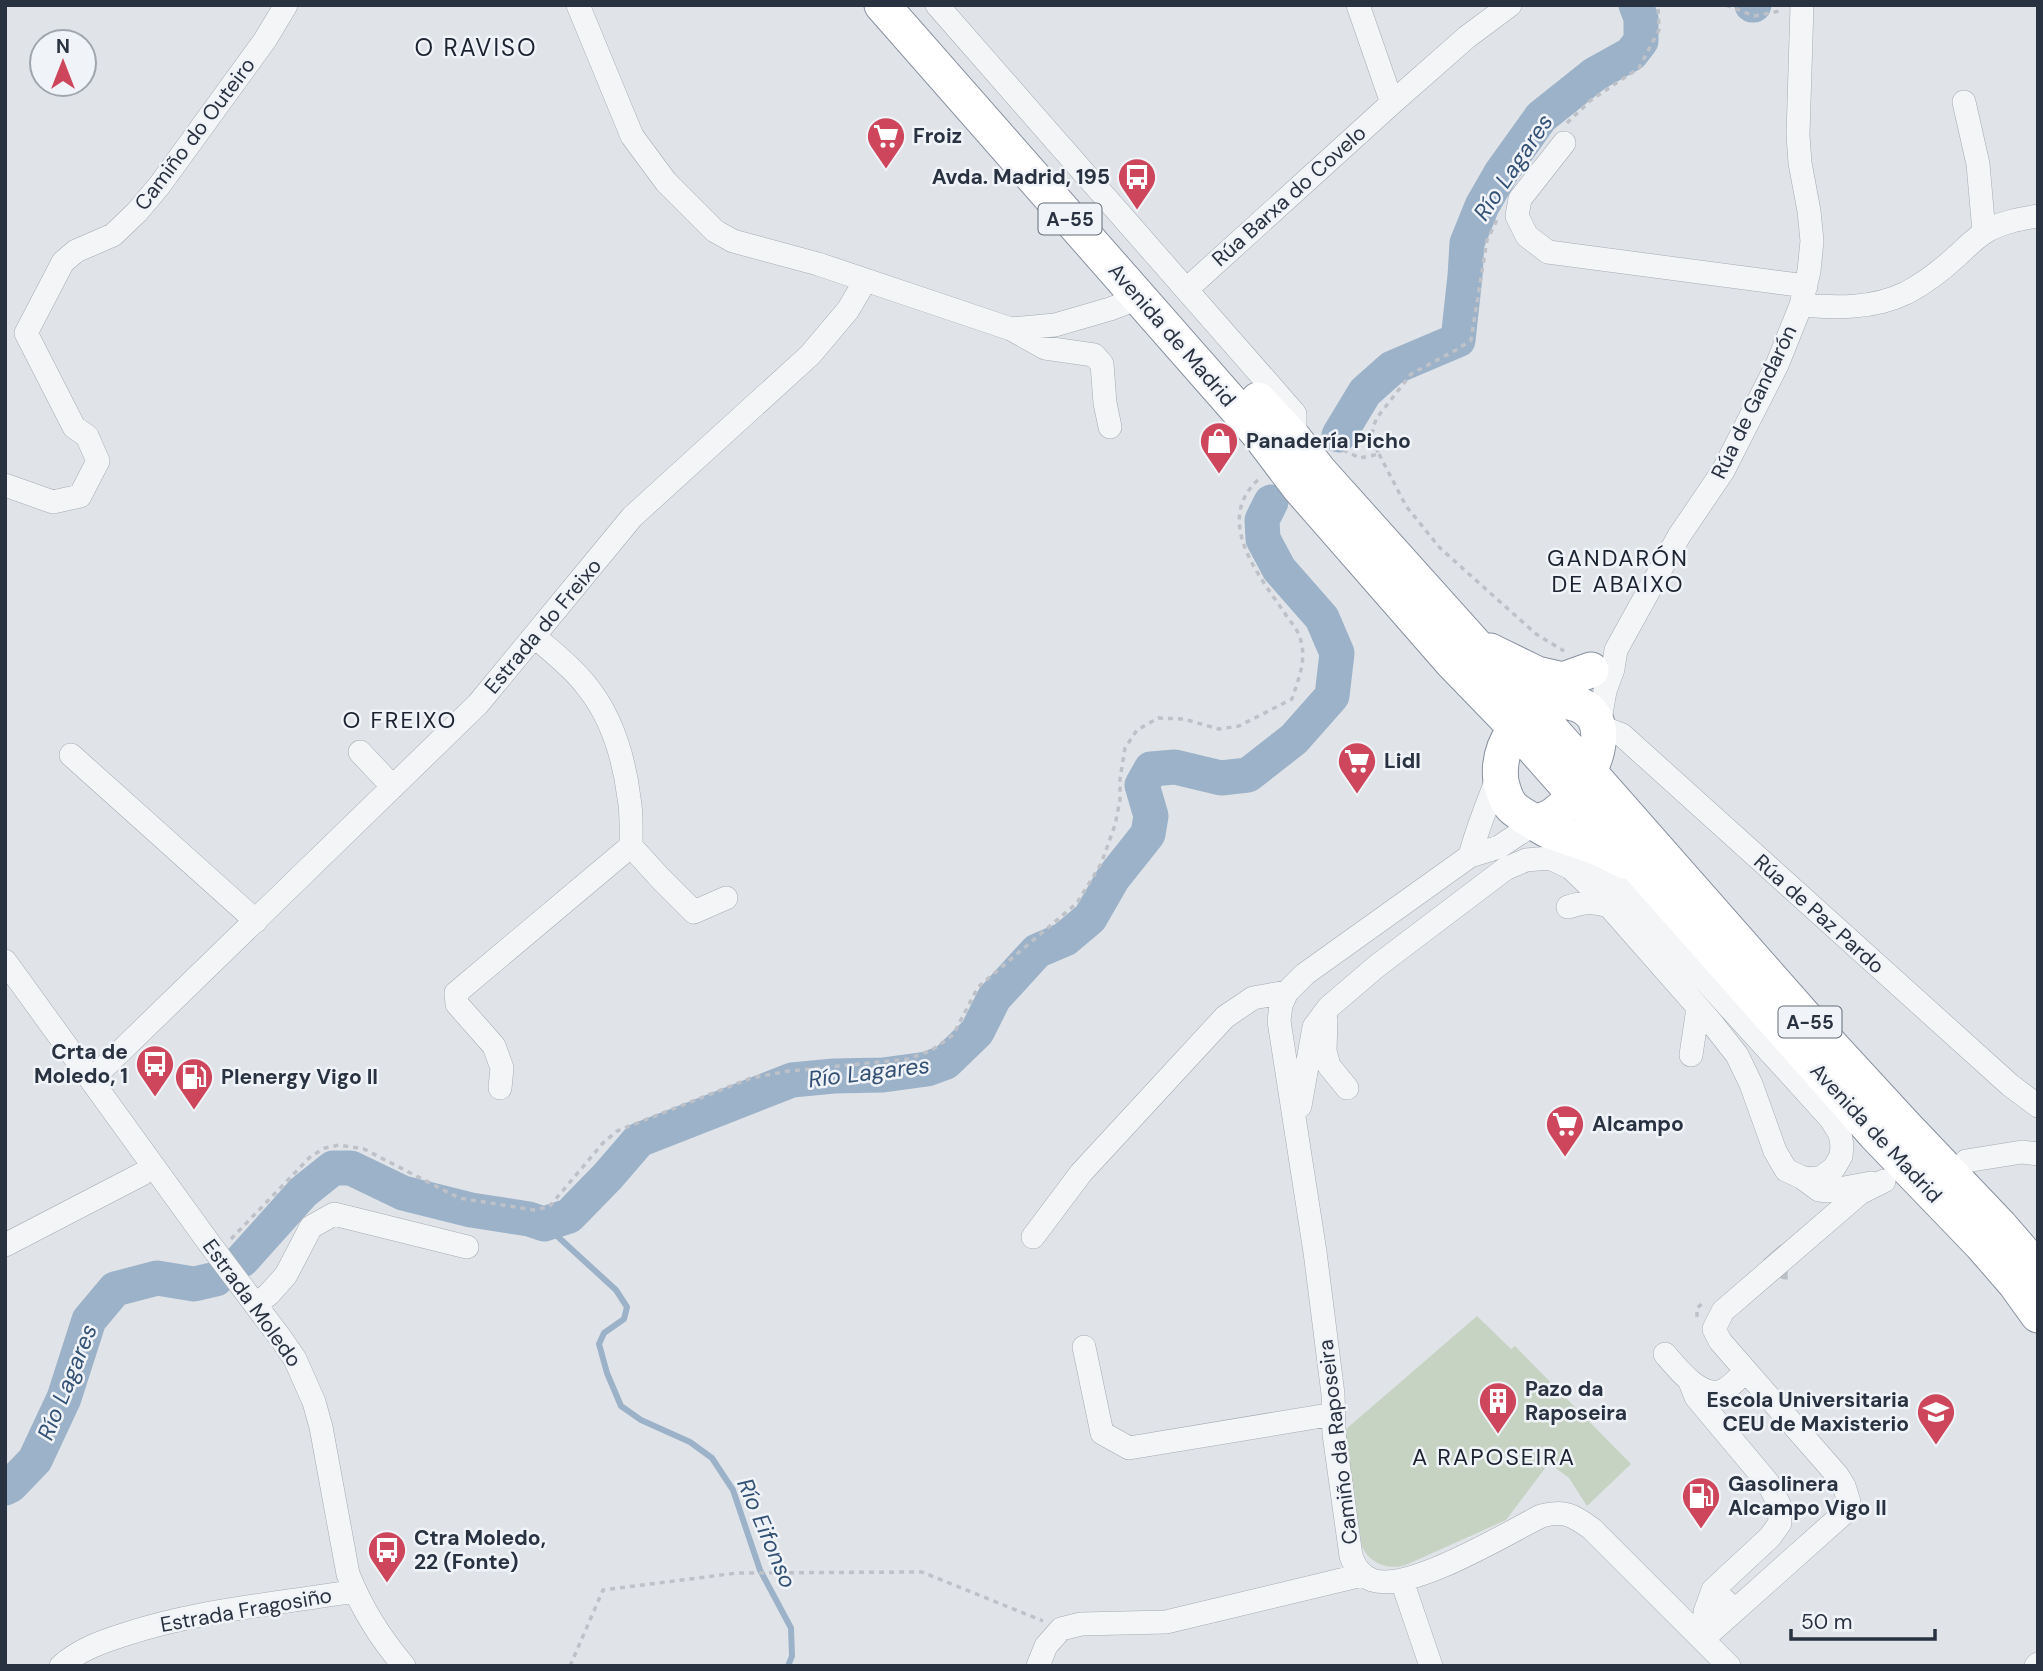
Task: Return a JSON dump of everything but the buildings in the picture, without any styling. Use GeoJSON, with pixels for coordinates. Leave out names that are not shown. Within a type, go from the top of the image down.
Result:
{"type":"FeatureCollection","features":[{"type":"Feature","properties":{"kind":"highway","name":"Avenida de Madrid"},"geometry":{"type":"LineString","coordinates":[[882,5],[1253,427],[1287,450]]}},
{"type":"Feature","properties":{"kind":"highway","name":"Avenida de Madrid"},"geometry":{"type":"LineString","coordinates":[[910,5],[1266,410],[1287,450],[1463,653],[1575,718],[1626,813],[1810,1023],[2038,1270]]}},
{"type":"Feature","properties":{"kind":"highway"},"geometry":{"type":"LineString","coordinates":[[1463,653],[1563,680],[1575,718],[1557,813],[1535,823]]}},
{"type":"Feature","properties":{"kind":"highway"},"geometry":{"type":"LineString","coordinates":[[1463,653],[1500,770]]}},
{"type":"Feature","properties":{"kind":"highway","name":"Avenida de Madrid"},"geometry":{"type":"LineString","coordinates":[[1575,718],[1640,869],[1875,1134],[1982,1245],[2038,1315]]}},
{"type":"Feature","properties":{"kind":"highway"},"geometry":{"type":"LineString","coordinates":[[1575,718],[1506,741],[1501,756],[1502,788],[1511,806],[1535,823],[1547,830],[1599,848],[1640,869]]}},
{"type":"Feature","properties":{"kind":"highway"},"geometry":{"type":"LineString","coordinates":[[2000,1226],[2038,1253]]}},
{"type":"Feature","properties":{"kind":"street","name":"Camiño do Outeiro"},"geometry":{"type":"LineString","coordinates":[[5,485],[53,502],[80,496],[98,461],[87,436],[74,427],[26,333],[63,262],[76,251],[113,235],[137,212],[159,186],[265,40],[286,5]]}},
{"type":"Feature","properties":{"kind":"street"},"geometry":{"type":"LineString","coordinates":[[578,5],[632,136],[666,182],[715,231],[733,241],[818,264],[1011,329],[1045,348],[1094,355],[1102,364],[1110,427]]}},
{"type":"Feature","properties":{"kind":"street"},"geometry":{"type":"LineString","coordinates":[[937,5],[1295,414],[1287,450]]}},
{"type":"Feature","properties":{"kind":"street"},"geometry":{"type":"LineString","coordinates":[[1358,5],[1392,103]]}},
{"type":"Feature","properties":{"kind":"street","name":"Rúa Barxa do Covelo"},"geometry":{"type":"LineString","coordinates":[[1186,289],[1392,103],[1468,37],[1510,5]]}},
{"type":"Feature","properties":{"kind":"street","name":"Rúa de Gandarón"},"geometry":{"type":"LineString","coordinates":[[1575,718],[1679,536],[1728,461],[1777,365],[1803,295],[1812,241],[1798,135],[1802,9]]}},
{"type":"Feature","properties":{"kind":"street"},"geometry":{"type":"LineString","coordinates":[[1964,102],[1978,164],[1984,232]]}},
{"type":"Feature","properties":{"kind":"street"},"geometry":{"type":"LineString","coordinates":[[1564,134],[1520,199],[1517,216],[1527,236],[1548,252],[1803,295],[1832,307],[1885,301],[1905,293],[1936,273],[1984,232],[1999,225],[2038,216]]}},
{"type":"Feature","properties":{"kind":"street","name":"Estrada do Freixo"},"geometry":{"type":"LineString","coordinates":[[91,1080],[478,704],[632,517],[810,355],[848,310],[865,281]]}},
{"type":"Feature","properties":{"kind":"street"},"geometry":{"type":"LineString","coordinates":[[1011,329],[1055,325],[1139,298]]}},
{"type":"Feature","properties":{"kind":"street"},"geometry":{"type":"LineString","coordinates":[[534,636],[583,681],[598,701],[623,764],[630,800],[631,846],[694,912],[726,898]]}},
{"type":"Feature","properties":{"kind":"street","name":"Rúa de Paz Pardo"},"geometry":{"type":"LineString","coordinates":[[1575,718],[1622,735],[1979,1058],[2038,1106]]}},
{"type":"Feature","properties":{"kind":"street"},"geometry":{"type":"LineString","coordinates":[[360,752],[393,787]]}},
{"type":"Feature","properties":{"kind":"street"},"geometry":{"type":"LineString","coordinates":[[71,755],[256,920]]}},
{"type":"Feature","properties":{"kind":"street"},"geometry":{"type":"LineString","coordinates":[[1470,856],[1477,829],[1500,770]]}},
{"type":"Feature","properties":{"kind":"street"},"geometry":{"type":"LineString","coordinates":[[1033,1237],[1081,1173],[1225,1017],[1253,998],[1287,992],[1331,954],[1470,856],[1499,847],[1535,823]]}},
{"type":"Feature","properties":{"kind":"street"},"geometry":{"type":"LineString","coordinates":[[1571,838],[1622,889],[1830,1118],[1840,1134],[1841,1156],[1834,1168],[1822,1177],[1810,1179],[1823,1214],[1821,1227]]}},
{"type":"Feature","properties":{"kind":"street"},"geometry":{"type":"LineString","coordinates":[[500,1088],[502,1068],[494,1046],[457,1004],[456,993],[631,846]]}},
{"type":"Feature","properties":{"kind":"street"},"geometry":{"type":"LineString","coordinates":[[1297,1125],[1314,1027],[1329,1007],[1505,869],[1525,860],[1550,858],[1571,868],[1609,906],[1737,1055],[1751,1084],[1775,1151],[1786,1170],[1828,1191],[1889,1180]]}},
{"type":"Feature","properties":{"kind":"street"},"geometry":{"type":"LineString","coordinates":[[1569,907],[1598,902],[1609,906]]}},
{"type":"Feature","properties":{"kind":"street","name":"Estrada Moledo"},"geometry":{"type":"LineString","coordinates":[[5,961],[295,1359],[314,1402],[348,1574],[368,1615],[404,1666]]}},
{"type":"Feature","properties":{"kind":"street","name":"Camiño da Raposeira"},"geometry":{"type":"LineString","coordinates":[[1287,992],[1281,1005],[1279,1021],[1315,1252],[1333,1394],[1334,1434],[1351,1556],[1362,1575]]}},
{"type":"Feature","properties":{"kind":"street"},"geometry":{"type":"LineString","coordinates":[[1329,1007],[1325,1051],[1329,1066],[1347,1088]]}},
{"type":"Feature","properties":{"kind":"street"},"geometry":{"type":"LineString","coordinates":[[1691,1055],[1698,1008]]}},
{"type":"Feature","properties":{"kind":"street"},"geometry":{"type":"LineString","coordinates":[[1966,1161],[2022,1152],[2038,1154]]}},
{"type":"Feature","properties":{"kind":"street"},"geometry":{"type":"LineString","coordinates":[[5,1245],[153,1166]]}},
{"type":"Feature","properties":{"kind":"street"},"geometry":{"type":"LineString","coordinates":[[1703,1639],[1843,1514],[1849,1502],[1837,1475],[1720,1340],[1714,1329],[1717,1321],[1723,1311],[1860,1193],[1889,1180]]}},
{"type":"Feature","properties":{"kind":"street"},"geometry":{"type":"LineString","coordinates":[[1795,1268],[1889,1180]]}},
{"type":"Feature","properties":{"kind":"street"},"geometry":{"type":"LineString","coordinates":[[256,1304],[286,1275],[311,1227],[334,1214],[467,1247]]}},
{"type":"Feature","properties":{"kind":"street"},"geometry":{"type":"LineString","coordinates":[[1084,1347],[1102,1433],[1129,1448],[1334,1414]]}},
{"type":"Feature","properties":{"kind":"street"},"geometry":{"type":"LineString","coordinates":[[1665,1354],[1690,1382],[1696,1397],[1768,1483],[1779,1504],[1780,1523],[1770,1537],[1713,1590],[1706,1612],[1703,1639]]}},
{"type":"Feature","properties":{"kind":"street"},"geometry":{"type":"LineString","coordinates":[[1690,1382],[1715,1392],[1725,1390],[1746,1371]]}},
{"type":"Feature","properties":{"kind":"street"},"geometry":{"type":"LineString","coordinates":[[1038,1666],[1046,1646],[1061,1629],[1081,1624],[1166,1622],[1362,1575],[1374,1581],[1402,1581],[1467,1554],[1541,1516],[1554,1513],[1575,1516],[1592,1529],[1729,1666]]}},
{"type":"Feature","properties":{"kind":"street"},"geometry":{"type":"LineString","coordinates":[[1402,1581],[1431,1666]]}},
{"type":"Feature","properties":{"kind":"street"},"geometry":{"type":"LineString","coordinates":[[1713,1590],[1735,1610]]}},
{"type":"Feature","properties":{"kind":"street","name":"Estrada Fragosiño"},"geometry":{"type":"LineString","coordinates":[[71,1663],[103,1642],[146,1627],[222,1610],[355,1591]]}},
{"type":"Feature","properties":{"kind":"path"},"geometry":{"type":"LineString","coordinates":[[1564,134],[1591,100],[1639,68],[1659,30],[1658,5]]}},
{"type":"Feature","properties":{"kind":"path"},"geometry":{"type":"LineString","coordinates":[[1726,5],[1754,16],[1802,9]]}},
{"type":"Feature","properties":{"kind":"path"},"geometry":{"type":"LineString","coordinates":[[1498,218],[1487,240],[1472,340],[1411,374],[1376,419],[1370,437],[1406,506],[1440,548],[1536,634],[1575,718]]}},
{"type":"Feature","properties":{"kind":"path"},"geometry":{"type":"LineString","coordinates":[[216,1252],[240,1231],[311,1156],[325,1148],[339,1145],[364,1149],[459,1198],[534,1210],[549,1207],[603,1143],[617,1131],[751,1078],[789,1071],[908,1059],[932,1050],[953,1035],[978,987],[1077,903],[1101,864],[1115,825],[1125,748],[1136,730],[1158,718],[1184,719],[1219,729],[1239,726],[1292,699],[1304,662],[1299,635],[1244,548],[1238,515],[1250,486],[1287,450]]}},
{"type":"Feature","properties":{"kind":"path"},"geometry":{"type":"LineString","coordinates":[[1343,450],[1360,457],[1379,454]]}},
{"type":"Feature","properties":{"kind":"path"},"geometry":{"type":"LineString","coordinates":[[570,1666],[603,1590],[748,1573],[922,1572],[1061,1629]]}},
{"type":"Feature","properties":{"kind":"green space"},"geometry":{"type":"Polygon","coordinates":[[[1477,1316],[1511,1349],[1515,1346],[1631,1464],[1587,1506],[1569,1478],[1549,1463],[1506,1520],[1408,1564],[1394,1567],[1382,1565],[1370,1558],[1362,1547],[1345,1430],[1477,1316]]]}},
{"type":"Feature","properties":{"kind":"waterway","name":"Río Lagares"},"geometry":{"type":"LineString","coordinates":[[1339,435],[1365,392],[1392,368],[1458,340],[1467,243],[1482,206],[1501,173],[1541,117],[1595,74],[1631,54],[1641,41],[1641,18],[1636,5]]}},
{"type":"Feature","properties":{"kind":"waterway","name":"Río Lagares"},"geometry":{"type":"LineString","coordinates":[[242,1260],[303,1192],[333,1168],[351,1168],[403,1193],[544,1224],[569,1216],[639,1140],[792,1080],[883,1075],[927,1069],[946,1062],[977,1032],[994,998],[1037,951],[1065,939],[1090,918],[1113,878],[1148,834],[1151,816],[1142,785],[1151,769],[1175,767],[1221,778],[1248,775],[1294,739],[1332,696],[1337,653],[1322,618],[1279,569],[1263,539],[1262,520],[1271,502]]}},
{"type":"Feature","properties":{"kind":"waterway","name":"Río Eifonso"},"geometry":{"type":"LineString","coordinates":[[544,1224],[616,1290],[627,1307],[624,1319],[604,1333],[599,1344],[607,1373],[621,1406],[641,1420],[690,1442],[712,1458],[733,1490],[760,1570],[791,1628],[792,1656],[788,1666]]}},
{"type":"Feature","properties":{"kind":"waterway","name":"Río Lagares"},"geometry":{"type":"LineString","coordinates":[[5,1488],[35,1460],[64,1398],[89,1320],[115,1289],[157,1278],[194,1284],[216,1279]]}},
{"type":"Feature","properties":{"kind":"tunnel"},"geometry":{"type":"LineString","coordinates":[[1772,1252],[1786,1268],[1795,1268]]}},
{"type":"Feature","properties":{"kind":"place","name":"Froiz"},"geometry":{"type":"Point","coordinates":[886,170]}},
{"type":"Feature","properties":{"kind":"place","name":"Avda. Madrid, 195"},"geometry":{"type":"Point","coordinates":[1137,211]}},
{"type":"Feature","properties":{"kind":"place","name":"Panadería Picho"},"geometry":{"type":"Point","coordinates":[1219,475]}},
{"type":"Feature","properties":{"kind":"place","name":"Lidl"},"geometry":{"type":"Point","coordinates":[1357,795]}},
{"type":"Feature","properties":{"kind":"place","name":"Crta de Moledo, 1"},"geometry":{"type":"Point","coordinates":[155,1098]}},
{"type":"Feature","properties":{"kind":"place","name":"Plenergy Vigo II"},"geometry":{"type":"Point","coordinates":[194,1111]}},
{"type":"Feature","properties":{"kind":"place","name":"Alcampo"},"geometry":{"type":"Point","coordinates":[1565,1158]}},
{"type":"Feature","properties":{"kind":"place","name":"Pazo da Raposeira"},"geometry":{"type":"Point","coordinates":[1498,1435]}},
{"type":"Feature","properties":{"kind":"place","name":"Escola Universitaria CEU de Maxisterio"},"geometry":{"type":"Point","coordinates":[1936,1446]}},
{"type":"Feature","properties":{"kind":"place","name":"Gasolinera Alcampo Vigo II"},"geometry":{"type":"Point","coordinates":[1701,1530]}},
{"type":"Feature","properties":{"kind":"place","name":"Ctra Moledo, 22 (Fonte)"},"geometry":{"type":"Point","coordinates":[387,1584]}},
{"type":"Feature","properties":{"kind":"district","name":"O RAVISO"},"geometry":{"type":"Point","coordinates":[476,48]}},
{"type":"Feature","properties":{"kind":"district","name":"GANDARÓN DE ABAIXO"},"geometry":{"type":"Point","coordinates":[1618,571]}},
{"type":"Feature","properties":{"kind":"district","name":"O FREIXO"},"geometry":{"type":"Point","coordinates":[400,720]}},
{"type":"Feature","properties":{"kind":"district","name":"A RAPOSEIRA"},"geometry":{"type":"Point","coordinates":[1494,1457]}}]}
